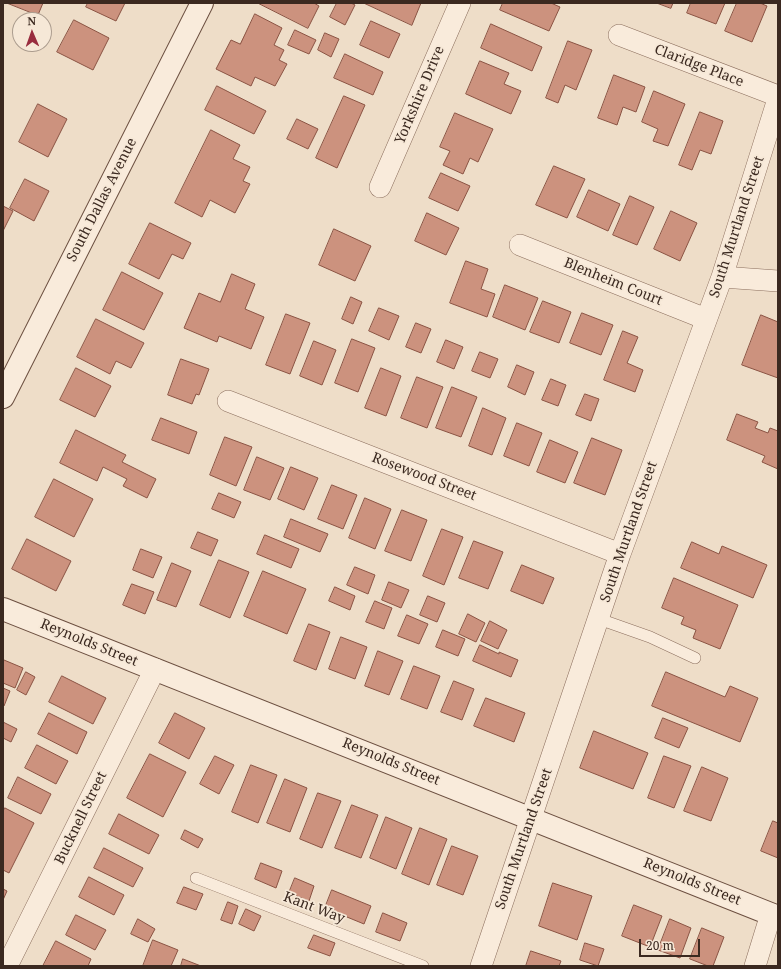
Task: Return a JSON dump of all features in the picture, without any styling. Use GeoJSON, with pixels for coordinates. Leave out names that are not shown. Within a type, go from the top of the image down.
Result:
{"type":"FeatureCollection","features":[{"type":"Feature","properties":{"kind":"street","name":"South Dallas Avenue"},"geometry":{"type":"LineString","coordinates":[[3,397],[202,3]]}},
{"type":"Feature","properties":{"kind":"street","name":"Yorkshire Drive"},"geometry":{"type":"LineString","coordinates":[[380,187],[460,3]]}},
{"type":"Feature","properties":{"kind":"street","name":"Claridge Place"},"geometry":{"type":"LineString","coordinates":[[619,35],[778,98]]}},
{"type":"Feature","properties":{"kind":"street","name":"South Murtland Street"},"geometry":{"type":"LineString","coordinates":[[481,966],[620,554],[722,277],[778,98]]}},
{"type":"Feature","properties":{"kind":"street","name":"Blenheim Court"},"geometry":{"type":"LineString","coordinates":[[520,245],[706,319]]}},
{"type":"Feature","properties":{"kind":"street"},"geometry":{"type":"LineString","coordinates":[[722,277],[778,281]]}},
{"type":"Feature","properties":{"kind":"street","name":"Rosewood Street"},"geometry":{"type":"LineString","coordinates":[[228,401],[620,554]]}},
{"type":"Feature","properties":{"kind":"street","name":"Reynolds Street"},"geometry":{"type":"LineString","coordinates":[[3,608],[775,915]]}},
{"type":"Feature","properties":{"kind":"street","name":"Bucknell Street"},"geometry":{"type":"LineString","coordinates":[[7,966],[155,669]]}},
{"type":"Feature","properties":{"kind":"street"},"geometry":{"type":"LineString","coordinates":[[755,966],[775,915]]}},
{"type":"Feature","properties":{"kind":"lane"},"geometry":{"type":"LineString","coordinates":[[599,619],[650,638],[694,658]]}},
{"type":"Feature","properties":{"kind":"lane","name":"Kant Way"},"geometry":{"type":"LineString","coordinates":[[196,878],[423,966]]}},
{"type":"Feature","properties":{"kind":"building"},"geometry":{"type":"Polygon","coordinates":[[[7,3],[43,3],[39,12],[30,12],[7,3]]]}},
{"type":"Feature","properties":{"kind":"building"},"geometry":{"type":"Polygon","coordinates":[[[88,3],[125,3],[116,21],[86,7],[88,3]]]}},
{"type":"Feature","properties":{"kind":"building"},"geometry":{"type":"Polygon","coordinates":[[[258,3],[314,3],[319,6],[308,28],[258,3]]]}},
{"type":"Feature","properties":{"kind":"building"},"geometry":{"type":"Polygon","coordinates":[[[337,3],[351,3],[355,5],[345,25],[330,17],[337,3]]]}},
{"type":"Feature","properties":{"kind":"building"},"geometry":{"type":"Polygon","coordinates":[[[364,3],[421,3],[412,25],[364,3]]]}},
{"type":"Feature","properties":{"kind":"building"},"geometry":{"type":"Polygon","coordinates":[[[503,3],[551,3],[560,7],[549,31],[500,10],[503,3]]]}},
{"type":"Feature","properties":{"kind":"building"},"geometry":{"type":"Polygon","coordinates":[[[657,3],[673,3],[671,8],[657,3]]]}},
{"type":"Feature","properties":{"kind":"building"},"geometry":{"type":"Polygon","coordinates":[[[691,3],[725,3],[716,24],[687,13],[691,3]]]}},
{"type":"Feature","properties":{"kind":"building"},"geometry":{"type":"Polygon","coordinates":[[[737,3],[760,3],[767,6],[752,42],[725,31],[737,3]]]}},
{"type":"Feature","properties":{"kind":"building"},"geometry":{"type":"Polygon","coordinates":[[[255,14],[282,28],[274,45],[284,50],[279,60],[287,64],[275,86],[255,77],[251,86],[216,69],[231,40],[240,44],[255,14]]]}},
{"type":"Feature","properties":{"kind":"building"},"geometry":{"type":"Polygon","coordinates":[[[74,20],[109,38],[93,70],[57,52],[74,20]]]}},
{"type":"Feature","properties":{"kind":"building"},"geometry":{"type":"Polygon","coordinates":[[[371,21],[400,34],[389,58],[360,45],[371,21]]]}},
{"type":"Feature","properties":{"kind":"building"},"geometry":{"type":"Polygon","coordinates":[[[491,24],[542,47],[532,71],[481,48],[491,24]]]}},
{"type":"Feature","properties":{"kind":"building"},"geometry":{"type":"Polygon","coordinates":[[[295,30],[316,40],[309,54],[288,45],[295,30]]]}},
{"type":"Feature","properties":{"kind":"building"},"geometry":{"type":"Polygon","coordinates":[[[325,33],[339,39],[331,57],[318,50],[325,33]]]}},
{"type":"Feature","properties":{"kind":"building"},"geometry":{"type":"Polygon","coordinates":[[[568,41],[592,50],[576,90],[565,85],[558,103],[546,98],[568,41]]]}},
{"type":"Feature","properties":{"kind":"building"},"geometry":{"type":"Polygon","coordinates":[[[345,54],[383,72],[373,95],[334,78],[345,54]]]}},
{"type":"Feature","properties":{"kind":"building"},"geometry":{"type":"Polygon","coordinates":[[[480,61],[509,73],[504,84],[521,91],[511,114],[466,94],[480,61]]]}},
{"type":"Feature","properties":{"kind":"building"},"geometry":{"type":"Polygon","coordinates":[[[614,75],[645,87],[636,112],[623,107],[617,125],[598,118],[614,75]]]}},
{"type":"Feature","properties":{"kind":"building"},"geometry":{"type":"Polygon","coordinates":[[[217,86],[266,111],[254,134],[205,110],[217,86]]]}},
{"type":"Feature","properties":{"kind":"building"},"geometry":{"type":"Polygon","coordinates":[[[654,91],[685,104],[668,146],[653,141],[658,129],[642,122],[654,91]]]}},
{"type":"Feature","properties":{"kind":"building"},"geometry":{"type":"Polygon","coordinates":[[[344,96],[365,105],[337,168],[316,158],[344,96]]]}},
{"type":"Feature","properties":{"kind":"building"},"geometry":{"type":"Polygon","coordinates":[[[38,104],[67,119],[48,157],[19,142],[38,104]]]}},
{"type":"Feature","properties":{"kind":"building"},"geometry":{"type":"Polygon","coordinates":[[[700,112],[723,121],[711,154],[700,150],[692,170],[679,165],[700,112]]]}},
{"type":"Feature","properties":{"kind":"building"},"geometry":{"type":"Polygon","coordinates":[[[455,113],[493,129],[478,162],[470,158],[463,174],[443,165],[450,151],[440,147],[455,113]]]}},
{"type":"Feature","properties":{"kind":"building"},"geometry":{"type":"Polygon","coordinates":[[[297,119],[318,129],[308,149],[287,139],[297,119]]]}},
{"type":"Feature","properties":{"kind":"building"},"geometry":{"type":"Polygon","coordinates":[[[211,130],[240,145],[233,159],[250,167],[243,181],[250,184],[235,213],[210,200],[202,217],[175,203],[211,130]]]}},
{"type":"Feature","properties":{"kind":"building"},"geometry":{"type":"Polygon","coordinates":[[[554,166],[585,179],[567,218],[536,205],[554,166]]]}},
{"type":"Feature","properties":{"kind":"building"},"geometry":{"type":"Polygon","coordinates":[[[441,173],[470,186],[458,211],[429,198],[441,173]]]}},
{"type":"Feature","properties":{"kind":"building"},"geometry":{"type":"Polygon","coordinates":[[[25,179],[49,191],[34,221],[10,208],[25,179]]]}},
{"type":"Feature","properties":{"kind":"building"},"geometry":{"type":"Polygon","coordinates":[[[589,190],[620,204],[608,231],[577,217],[589,190]]]}},
{"type":"Feature","properties":{"kind":"building"},"geometry":{"type":"Polygon","coordinates":[[[630,196],[654,207],[637,245],[613,235],[630,196]]]}},
{"type":"Feature","properties":{"kind":"building"},"geometry":{"type":"Polygon","coordinates":[[[3,206],[13,211],[3,231],[3,206]]]}},
{"type":"Feature","properties":{"kind":"building"},"geometry":{"type":"Polygon","coordinates":[[[671,211],[697,223],[680,261],[654,249],[671,211]]]}},
{"type":"Feature","properties":{"kind":"building"},"geometry":{"type":"Polygon","coordinates":[[[427,213],[459,228],[446,255],[415,241],[427,213]]]}},
{"type":"Feature","properties":{"kind":"building"},"geometry":{"type":"Polygon","coordinates":[[[150,223],[191,243],[183,259],[172,254],[159,279],[129,264],[150,223]]]}},
{"type":"Feature","properties":{"kind":"building"},"geometry":{"type":"Polygon","coordinates":[[[334,229],[371,246],[355,281],[319,265],[334,229]]]}},
{"type":"Feature","properties":{"kind":"building"},"geometry":{"type":"Polygon","coordinates":[[[466,261],[488,269],[481,289],[495,294],[487,317],[450,303],[466,261]]]}},
{"type":"Feature","properties":{"kind":"building"},"geometry":{"type":"Polygon","coordinates":[[[122,272],[163,293],[144,330],[103,310],[122,272]]]}},
{"type":"Feature","properties":{"kind":"building"},"geometry":{"type":"Polygon","coordinates":[[[232,274],[255,284],[245,309],[264,317],[251,349],[219,336],[217,342],[184,328],[199,293],[220,302],[232,274]]]}},
{"type":"Feature","properties":{"kind":"building"},"geometry":{"type":"Polygon","coordinates":[[[505,285],[538,298],[525,330],[493,317],[505,285]]]}},
{"type":"Feature","properties":{"kind":"building"},"geometry":{"type":"Polygon","coordinates":[[[351,297],[362,302],[353,324],[342,319],[351,297]]]}},
{"type":"Feature","properties":{"kind":"building"},"geometry":{"type":"Polygon","coordinates":[[[543,301],[571,312],[559,343],[530,332],[543,301]]]}},
{"type":"Feature","properties":{"kind":"building"},"geometry":{"type":"Polygon","coordinates":[[[379,308],[399,316],[389,340],[369,331],[379,308]]]}},
{"type":"Feature","properties":{"kind":"building"},"geometry":{"type":"Polygon","coordinates":[[[582,313],[613,325],[601,355],[570,343],[582,313]]]}},
{"type":"Feature","properties":{"kind":"building"},"geometry":{"type":"Polygon","coordinates":[[[286,314],[310,323],[290,374],[266,365],[286,314]]]}},
{"type":"Feature","properties":{"kind":"building"},"geometry":{"type":"Polygon","coordinates":[[[761,315],[778,322],[778,378],[742,365],[761,315]]]}},
{"type":"Feature","properties":{"kind":"building"},"geometry":{"type":"Polygon","coordinates":[[[96,319],[144,343],[131,368],[116,361],[110,374],[77,357],[96,319]]]}},
{"type":"Feature","properties":{"kind":"building"},"geometry":{"type":"Polygon","coordinates":[[[416,323],[431,329],[421,353],[406,347],[416,323]]]}},
{"type":"Feature","properties":{"kind":"building"},"geometry":{"type":"Polygon","coordinates":[[[623,331],[638,337],[627,363],[643,370],[635,392],[604,380],[623,331]]]}},
{"type":"Feature","properties":{"kind":"building"},"geometry":{"type":"Polygon","coordinates":[[[352,339],[375,348],[358,392],[335,383],[352,339]]]}},
{"type":"Feature","properties":{"kind":"building"},"geometry":{"type":"Polygon","coordinates":[[[446,340],[463,347],[454,369],[437,362],[446,340]]]}},
{"type":"Feature","properties":{"kind":"building"},"geometry":{"type":"Polygon","coordinates":[[[314,341],[336,350],[322,385],[300,376],[314,341]]]}},
{"type":"Feature","properties":{"kind":"building"},"geometry":{"type":"Polygon","coordinates":[[[480,352],[498,359],[490,378],[472,371],[480,352]]]}},
{"type":"Feature","properties":{"kind":"building"},"geometry":{"type":"Polygon","coordinates":[[[181,359],[209,369],[199,395],[196,394],[192,404],[168,395],[181,359]]]}},
{"type":"Feature","properties":{"kind":"building"},"geometry":{"type":"Polygon","coordinates":[[[517,365],[534,372],[525,395],[508,387],[517,365]]]}},
{"type":"Feature","properties":{"kind":"building"},"geometry":{"type":"Polygon","coordinates":[[[76,368],[111,386],[95,417],[60,400],[76,368]]]}},
{"type":"Feature","properties":{"kind":"building"},"geometry":{"type":"Polygon","coordinates":[[[381,368],[401,376],[386,416],[365,408],[381,368]]]}},
{"type":"Feature","properties":{"kind":"building"},"geometry":{"type":"Polygon","coordinates":[[[417,377],[443,387],[427,428],[401,418],[417,377]]]}},
{"type":"Feature","properties":{"kind":"building"},"geometry":{"type":"Polygon","coordinates":[[[551,379],[566,385],[558,406],[542,400],[551,379]]]}},
{"type":"Feature","properties":{"kind":"building"},"geometry":{"type":"Polygon","coordinates":[[[452,387],[477,397],[461,437],[436,428],[452,387]]]}},
{"type":"Feature","properties":{"kind":"building"},"geometry":{"type":"Polygon","coordinates":[[[585,394],[599,399],[591,421],[576,415],[585,394]]]}},
{"type":"Feature","properties":{"kind":"building"},"geometry":{"type":"Polygon","coordinates":[[[483,408],[506,418],[492,455],[469,446],[483,408]]]}},
{"type":"Feature","properties":{"kind":"building"},"geometry":{"type":"Polygon","coordinates":[[[737,414],[758,422],[755,428],[768,433],[770,428],[778,431],[778,469],[762,462],[765,456],[727,440],[737,414]]]}},
{"type":"Feature","properties":{"kind":"building"},"geometry":{"type":"Polygon","coordinates":[[[161,418],[197,432],[189,454],[152,440],[161,418]]]}},
{"type":"Feature","properties":{"kind":"building"},"geometry":{"type":"Polygon","coordinates":[[[517,423],[542,433],[529,466],[504,456],[517,423]]]}},
{"type":"Feature","properties":{"kind":"building"},"geometry":{"type":"Polygon","coordinates":[[[76,430],[126,455],[122,462],[156,479],[147,498],[123,486],[127,479],[103,467],[97,481],[60,463],[76,430]]]}},
{"type":"Feature","properties":{"kind":"building"},"geometry":{"type":"Polygon","coordinates":[[[225,437],[252,447],[236,486],[210,475],[225,437]]]}},
{"type":"Feature","properties":{"kind":"building"},"geometry":{"type":"Polygon","coordinates":[[[592,438],[622,450],[605,495],[574,483],[592,438]]]}},
{"type":"Feature","properties":{"kind":"building"},"geometry":{"type":"Polygon","coordinates":[[[550,440],[578,452],[565,483],[537,472],[550,440]]]}},
{"type":"Feature","properties":{"kind":"building"},"geometry":{"type":"Polygon","coordinates":[[[257,457],[284,468],[270,500],[244,490],[257,457]]]}},
{"type":"Feature","properties":{"kind":"building"},"geometry":{"type":"Polygon","coordinates":[[[291,467],[318,478],[304,510],[278,499],[291,467]]]}},
{"type":"Feature","properties":{"kind":"building"},"geometry":{"type":"Polygon","coordinates":[[[54,479],[93,499],[74,537],[35,517],[54,479]]]}},
{"type":"Feature","properties":{"kind":"building"},"geometry":{"type":"Polygon","coordinates":[[[332,485],[357,495],[343,529],[318,519],[332,485]]]}},
{"type":"Feature","properties":{"kind":"building"},"geometry":{"type":"Polygon","coordinates":[[[219,493],[241,502],[234,518],[212,509],[219,493]]]}},
{"type":"Feature","properties":{"kind":"building"},"geometry":{"type":"Polygon","coordinates":[[[365,498],[391,509],[375,549],[349,538],[365,498]]]}},
{"type":"Feature","properties":{"kind":"building"},"geometry":{"type":"Polygon","coordinates":[[[402,510],[427,520],[411,561],[385,551],[402,510]]]}},
{"type":"Feature","properties":{"kind":"building"},"geometry":{"type":"Polygon","coordinates":[[[291,519],[328,534],[320,552],[284,537],[291,519]]]}},
{"type":"Feature","properties":{"kind":"building"},"geometry":{"type":"Polygon","coordinates":[[[442,529],[463,537],[444,585],[423,576],[442,529]]]}},
{"type":"Feature","properties":{"kind":"building"},"geometry":{"type":"Polygon","coordinates":[[[198,532],[218,540],[211,556],[191,548],[198,532]]]}},
{"type":"Feature","properties":{"kind":"building"},"geometry":{"type":"Polygon","coordinates":[[[265,535],[299,549],[291,568],[257,554],[265,535]]]}},
{"type":"Feature","properties":{"kind":"building"},"geometry":{"type":"Polygon","coordinates":[[[27,539],[71,561],[56,591],[12,569],[27,539]]]}},
{"type":"Feature","properties":{"kind":"building"},"geometry":{"type":"Polygon","coordinates":[[[474,541],[503,552],[488,589],[459,578],[474,541]]]}},
{"type":"Feature","properties":{"kind":"building"},"geometry":{"type":"Polygon","coordinates":[[[692,542],[719,554],[722,546],[767,565],[753,598],[681,568],[692,542]]]}},
{"type":"Feature","properties":{"kind":"building"},"geometry":{"type":"Polygon","coordinates":[[[141,549],[162,557],[153,578],[133,570],[141,549]]]}},
{"type":"Feature","properties":{"kind":"building"},"geometry":{"type":"Polygon","coordinates":[[[219,560],[249,572],[230,618],[200,605],[219,560]]]}},
{"type":"Feature","properties":{"kind":"building"},"geometry":{"type":"Polygon","coordinates":[[[172,563],[191,571],[176,607],[157,600],[172,563]]]}},
{"type":"Feature","properties":{"kind":"building"},"geometry":{"type":"Polygon","coordinates":[[[522,565],[554,578],[543,604],[511,591],[522,565]]]}},
{"type":"Feature","properties":{"kind":"building"},"geometry":{"type":"Polygon","coordinates":[[[355,567],[375,575],[368,594],[347,585],[355,567]]]}},
{"type":"Feature","properties":{"kind":"building"},"geometry":{"type":"Polygon","coordinates":[[[263,571],[306,589],[287,634],[244,616],[263,571]]]}},
{"type":"Feature","properties":{"kind":"building"},"geometry":{"type":"Polygon","coordinates":[[[674,578],[738,605],[720,649],[693,638],[696,630],[681,624],[684,617],[662,608],[674,578]]]}},
{"type":"Feature","properties":{"kind":"building"},"geometry":{"type":"Polygon","coordinates":[[[389,582],[409,590],[401,608],[382,600],[389,582]]]}},
{"type":"Feature","properties":{"kind":"building"},"geometry":{"type":"Polygon","coordinates":[[[132,584],[154,592],[145,614],[123,605],[132,584]]]}},
{"type":"Feature","properties":{"kind":"building"},"geometry":{"type":"Polygon","coordinates":[[[335,587],[355,596],[350,610],[329,601],[335,587]]]}},
{"type":"Feature","properties":{"kind":"building"},"geometry":{"type":"Polygon","coordinates":[[[428,596],[445,603],[437,622],[420,615],[428,596]]]}},
{"type":"Feature","properties":{"kind":"building"},"geometry":{"type":"Polygon","coordinates":[[[375,601],[392,608],[384,629],[366,622],[375,601]]]}},
{"type":"Feature","properties":{"kind":"building"},"geometry":{"type":"Polygon","coordinates":[[[468,614],[485,623],[476,642],[459,634],[468,614]]]}},
{"type":"Feature","properties":{"kind":"building"},"geometry":{"type":"Polygon","coordinates":[[[407,615],[428,624],[419,644],[398,636],[407,615]]]}},
{"type":"Feature","properties":{"kind":"building"},"geometry":{"type":"Polygon","coordinates":[[[490,621],[507,630],[498,649],[481,641],[490,621]]]}},
{"type":"Feature","properties":{"kind":"building"},"geometry":{"type":"Polygon","coordinates":[[[309,624],[330,632],[316,670],[294,661],[309,624]]]}},
{"type":"Feature","properties":{"kind":"building"},"geometry":{"type":"Polygon","coordinates":[[[443,630],[465,639],[458,656],[436,647],[443,630]]]}},
{"type":"Feature","properties":{"kind":"building"},"geometry":{"type":"Polygon","coordinates":[[[341,637],[367,647],[355,679],[329,669],[341,637]]]}},
{"type":"Feature","properties":{"kind":"building"},"geometry":{"type":"Polygon","coordinates":[[[480,645],[499,654],[499,652],[518,660],[511,677],[473,661],[480,645]]]}},
{"type":"Feature","properties":{"kind":"building"},"geometry":{"type":"Polygon","coordinates":[[[378,651],[403,661],[389,695],[365,686],[378,651]]]}},
{"type":"Feature","properties":{"kind":"building"},"geometry":{"type":"Polygon","coordinates":[[[4,660],[23,668],[15,688],[3,683],[4,660]]]}},
{"type":"Feature","properties":{"kind":"building"},"geometry":{"type":"Polygon","coordinates":[[[414,666],[440,676],[427,709],[401,699],[414,666]]]}},
{"type":"Feature","properties":{"kind":"building"},"geometry":{"type":"Polygon","coordinates":[[[26,672],[35,677],[26,695],[17,690],[26,672]]]}},
{"type":"Feature","properties":{"kind":"building"},"geometry":{"type":"Polygon","coordinates":[[[666,672],[725,697],[730,686],[758,698],[740,742],[652,706],[666,672]]]}},
{"type":"Feature","properties":{"kind":"building"},"geometry":{"type":"Polygon","coordinates":[[[62,676],[106,698],[93,724],[49,702],[62,676]]]}},
{"type":"Feature","properties":{"kind":"building"},"geometry":{"type":"Polygon","coordinates":[[[454,681],[474,689],[462,720],[441,712],[454,681]]]}},
{"type":"Feature","properties":{"kind":"building"},"geometry":{"type":"Polygon","coordinates":[[[3,688],[10,691],[4,706],[3,705],[3,688]]]}},
{"type":"Feature","properties":{"kind":"building"},"geometry":{"type":"Polygon","coordinates":[[[486,698],[525,713],[514,742],[474,726],[486,698]]]}},
{"type":"Feature","properties":{"kind":"building"},"geometry":{"type":"Polygon","coordinates":[[[49,713],[87,732],[77,754],[38,734],[49,713]]]}},
{"type":"Feature","properties":{"kind":"building"},"geometry":{"type":"Polygon","coordinates":[[[175,713],[205,728],[189,759],[159,743],[175,713]]]}},
{"type":"Feature","properties":{"kind":"building"},"geometry":{"type":"Polygon","coordinates":[[[663,718],[688,728],[679,748],[655,738],[663,718]]]}},
{"type":"Feature","properties":{"kind":"building"},"geometry":{"type":"Polygon","coordinates":[[[3,722],[17,729],[11,742],[3,738],[3,722]]]}},
{"type":"Feature","properties":{"kind":"building"},"geometry":{"type":"Polygon","coordinates":[[[594,731],[648,753],[633,789],[580,768],[594,731]]]}},
{"type":"Feature","properties":{"kind":"building"},"geometry":{"type":"Polygon","coordinates":[[[37,745],[68,761],[56,784],[25,768],[37,745]]]}},
{"type":"Feature","properties":{"kind":"building"},"geometry":{"type":"Polygon","coordinates":[[[150,754],[186,772],[163,817],[127,798],[150,754]]]}},
{"type":"Feature","properties":{"kind":"building"},"geometry":{"type":"Polygon","coordinates":[[[215,756],[234,765],[219,794],[200,784],[215,756]]]}},
{"type":"Feature","properties":{"kind":"building"},"geometry":{"type":"Polygon","coordinates":[[[664,756],[691,766],[674,808],[648,798],[664,756]]]}},
{"type":"Feature","properties":{"kind":"building"},"geometry":{"type":"Polygon","coordinates":[[[251,765],[277,775],[258,823],[232,812],[251,765]]]}},
{"type":"Feature","properties":{"kind":"building"},"geometry":{"type":"Polygon","coordinates":[[[702,767],[728,778],[711,821],[684,811],[702,767]]]}},
{"type":"Feature","properties":{"kind":"building"},"geometry":{"type":"Polygon","coordinates":[[[18,777],[51,794],[41,814],[8,798],[18,777]]]}},
{"type":"Feature","properties":{"kind":"building"},"geometry":{"type":"Polygon","coordinates":[[[285,779],[307,788],[290,832],[267,823],[285,779]]]}},
{"type":"Feature","properties":{"kind":"building"},"geometry":{"type":"Polygon","coordinates":[[[318,793],[341,801],[322,848],[300,839],[318,793]]]}},
{"type":"Feature","properties":{"kind":"building"},"geometry":{"type":"Polygon","coordinates":[[[352,805],[378,815],[361,858],[335,848],[352,805]]]}},
{"type":"Feature","properties":{"kind":"building"},"geometry":{"type":"Polygon","coordinates":[[[5,808],[34,823],[9,873],[3,870],[3,812],[5,808]]]}},
{"type":"Feature","properties":{"kind":"building"},"geometry":{"type":"Polygon","coordinates":[[[119,814],[159,835],[149,854],[109,834],[119,814]]]}},
{"type":"Feature","properties":{"kind":"building"},"geometry":{"type":"Polygon","coordinates":[[[386,817],[412,828],[396,869],[370,858],[386,817]]]}},
{"type":"Feature","properties":{"kind":"building"},"geometry":{"type":"Polygon","coordinates":[[[773,821],[778,823],[778,858],[761,851],[773,821]]]}},
{"type":"Feature","properties":{"kind":"building"},"geometry":{"type":"Polygon","coordinates":[[[420,828],[447,839],[429,885],[402,874],[420,828]]]}},
{"type":"Feature","properties":{"kind":"building"},"geometry":{"type":"Polygon","coordinates":[[[185,830],[203,839],[198,848],[181,839],[185,830]]]}},
{"type":"Feature","properties":{"kind":"building"},"geometry":{"type":"Polygon","coordinates":[[[452,846],[478,856],[463,895],[437,885],[452,846]]]}},
{"type":"Feature","properties":{"kind":"building"},"geometry":{"type":"Polygon","coordinates":[[[104,848],[143,868],[133,887],[94,868],[104,848]]]}},
{"type":"Feature","properties":{"kind":"building"},"geometry":{"type":"Polygon","coordinates":[[[261,863],[282,871],[276,888],[255,879],[261,863]]]}},
{"type":"Feature","properties":{"kind":"building"},"geometry":{"type":"Polygon","coordinates":[[[89,877],[124,895],[114,915],[79,897],[89,877]]]}},
{"type":"Feature","properties":{"kind":"building"},"geometry":{"type":"Polygon","coordinates":[[[295,878],[314,886],[309,901],[289,893],[295,878]]]}},
{"type":"Feature","properties":{"kind":"building"},"geometry":{"type":"Polygon","coordinates":[[[553,883],[592,896],[577,940],[539,926],[553,883]]]}},
{"type":"Feature","properties":{"kind":"building"},"geometry":{"type":"Polygon","coordinates":[[[184,887],[203,894],[196,910],[177,903],[184,887]]]}},
{"type":"Feature","properties":{"kind":"building"},"geometry":{"type":"Polygon","coordinates":[[[3,889],[7,891],[3,900],[3,889]]]}},
{"type":"Feature","properties":{"kind":"building"},"geometry":{"type":"Polygon","coordinates":[[[332,890],[371,906],[364,924],[325,908],[332,890]]]}},
{"type":"Feature","properties":{"kind":"building"},"geometry":{"type":"Polygon","coordinates":[[[228,902],[238,906],[232,924],[221,920],[228,902]]]}},
{"type":"Feature","properties":{"kind":"building"},"geometry":{"type":"Polygon","coordinates":[[[634,905],[662,916],[650,947],[622,936],[634,905]]]}},
{"type":"Feature","properties":{"kind":"building"},"geometry":{"type":"Polygon","coordinates":[[[246,909],[261,916],[254,931],[239,924],[246,909]]]}},
{"type":"Feature","properties":{"kind":"building"},"geometry":{"type":"Polygon","coordinates":[[[383,913],[407,923],[400,941],[376,932],[383,913]]]}},
{"type":"Feature","properties":{"kind":"building"},"geometry":{"type":"Polygon","coordinates":[[[76,915],[106,930],[95,950],[66,935],[76,915]]]}},
{"type":"Feature","properties":{"kind":"building"},"geometry":{"type":"Polygon","coordinates":[[[138,919],[155,929],[148,942],[131,934],[138,919]]]}},
{"type":"Feature","properties":{"kind":"building"},"geometry":{"type":"Polygon","coordinates":[[[670,919],[691,928],[680,958],[658,950],[670,919]]]}},
{"type":"Feature","properties":{"kind":"building"},"geometry":{"type":"Polygon","coordinates":[[[702,928],[724,937],[713,966],[708,966],[690,959],[702,928]]]}},
{"type":"Feature","properties":{"kind":"building"},"geometry":{"type":"Polygon","coordinates":[[[314,935],[335,943],[330,956],[308,948],[314,935]]]}},
{"type":"Feature","properties":{"kind":"building"},"geometry":{"type":"Polygon","coordinates":[[[153,940],[178,950],[171,966],[143,966],[153,940]]]}},
{"type":"Feature","properties":{"kind":"building"},"geometry":{"type":"Polygon","coordinates":[[[56,941],[91,959],[88,966],[43,966],[56,941]]]}},
{"type":"Feature","properties":{"kind":"building"},"geometry":{"type":"Polygon","coordinates":[[[585,943],[604,949],[598,966],[580,960],[585,943]]]}},
{"type":"Feature","properties":{"kind":"building"},"geometry":{"type":"Polygon","coordinates":[[[531,951],[561,961],[559,966],[526,966],[531,951]]]}},
{"type":"Feature","properties":{"kind":"building"},"geometry":{"type":"Polygon","coordinates":[[[183,959],[201,966],[181,966],[183,959]]]}}]}
